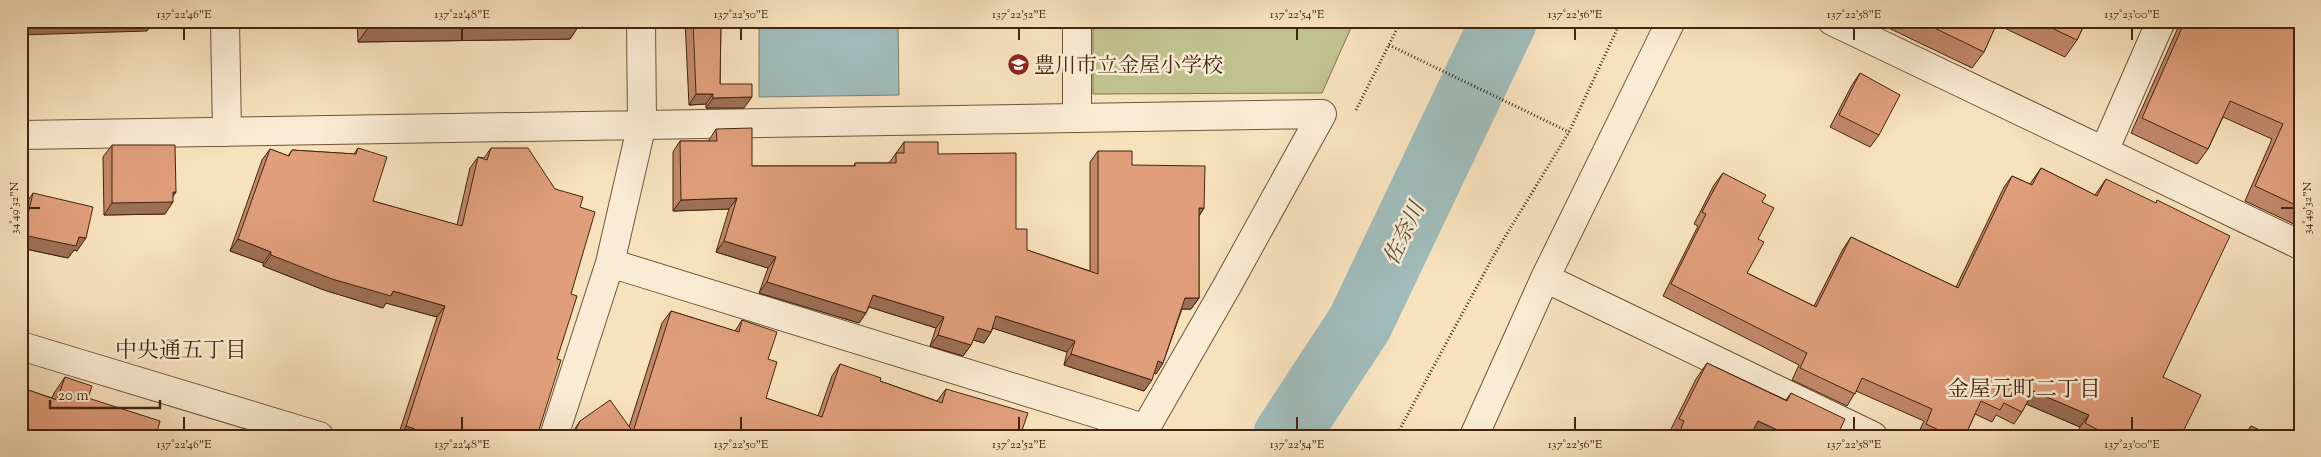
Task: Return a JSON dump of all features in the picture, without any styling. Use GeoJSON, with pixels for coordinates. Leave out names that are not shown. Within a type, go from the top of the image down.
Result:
{"type":"FeatureCollection","features":[{"type":"Feature","properties":{"kind":"street"},"geometry":{"type":"LineString","coordinates":[[225,21],[227,132]]}},
{"type":"Feature","properties":{"kind":"street"},"geometry":{"type":"LineString","coordinates":[[554,436],[610,263],[642,124],[641,21]]}},
{"type":"Feature","properties":{"kind":"street"},"geometry":{"type":"LineString","coordinates":[[1077,21],[1077,116]]}},
{"type":"Feature","properties":{"kind":"street"},"geometry":{"type":"LineString","coordinates":[[1474,436],[1545,278],[1671,21]]}},
{"type":"Feature","properties":{"kind":"street"},"geometry":{"type":"LineString","coordinates":[[1832,21],[2300,245]]}},
{"type":"Feature","properties":{"kind":"street"},"geometry":{"type":"LineString","coordinates":[[2104,151],[2161,21]]}},
{"type":"Feature","properties":{"kind":"street"},"geometry":{"type":"LineString","coordinates":[[21,135],[1077,116],[1322,114],[1144,432],[610,263]]}},
{"type":"Feature","properties":{"kind":"street"},"geometry":{"type":"LineString","coordinates":[[1545,278],[1873,436]]}},
{"type":"Feature","properties":{"kind":"street"},"geometry":{"type":"LineString","coordinates":[[21,346],[319,436]]}},
{"type":"Feature","properties":{"kind":"path"},"geometry":{"type":"LineString","coordinates":[[1396,436],[1494,255],[1569,132],[1621,21]]}},
{"type":"Feature","properties":{"kind":"path"},"geometry":{"type":"LineString","coordinates":[[1389,45],[1569,132]]}},
{"type":"Feature","properties":{"kind":"green space"},"geometry":{"type":"Polygon","coordinates":[[[1093,21],[1354,21],[1322,93],[1093,94],[1093,21]]]}},
{"type":"Feature","properties":{"kind":"water"},"geometry":{"type":"Polygon","coordinates":[[[759,21],[898,21],[899,95],[759,97],[759,21]]]}},
{"type":"Feature","properties":{"kind":"building"},"geometry":{"type":"Polygon","coordinates":[[[371,21],[552,21],[371,24],[371,21]]]}},
{"type":"Feature","properties":{"kind":"building"},"geometry":{"type":"Polygon","coordinates":[[[693,21],[721,21],[720,84],[752,84],[752,97],[713,98],[713,94],[696,94],[693,21]]]}},
{"type":"Feature","properties":{"kind":"building"},"geometry":{"type":"Polygon","coordinates":[[[1920,21],[1998,21],[1984,52],[1920,21]]]}},
{"type":"Feature","properties":{"kind":"building"},"geometry":{"type":"Polygon","coordinates":[[[2037,21],[2086,21],[2077,40],[2037,21]]]}},
{"type":"Feature","properties":{"kind":"building"},"geometry":{"type":"Polygon","coordinates":[[[2185,21],[2300,21],[2300,207],[2255,186],[2283,124],[2230,101],[2208,149],[2142,118],[2185,21]]]}},
{"type":"Feature","properties":{"kind":"building"},"geometry":{"type":"Polygon","coordinates":[[[1860,73],[1900,95],[1879,135],[1839,115],[1860,73]]]}},
{"type":"Feature","properties":{"kind":"building"},"geometry":{"type":"Polygon","coordinates":[[[752,128],[752,166],[855,166],[855,163],[896,163],[896,153],[904,153],[904,142],[938,142],[938,154],[1016,153],[1016,229],[1027,229],[1027,250],[1098,274],[1098,151],[1132,151],[1132,165],[1205,166],[1204,208],[1199,208],[1199,298],[1185,298],[1163,363],[1158,361],[1152,380],[1071,354],[1075,341],[996,316],[991,332],[978,328],[971,345],[938,335],[944,317],[873,295],[866,313],[767,282],[776,257],[724,241],[737,198],[681,200],[680,141],[717,141],[716,129],[752,128]]]}},
{"type":"Feature","properties":{"kind":"building"},"geometry":{"type":"Polygon","coordinates":[[[112,145],[175,145],[176,192],[173,192],[173,202],[112,203],[112,145]]]}},
{"type":"Feature","properties":{"kind":"building"},"geometry":{"type":"Polygon","coordinates":[[[358,148],[387,157],[373,201],[462,226],[478,157],[487,160],[491,148],[528,148],[555,189],[583,197],[580,207],[595,212],[571,294],[577,296],[557,359],[561,360],[537,436],[413,436],[415,429],[406,426],[445,306],[393,291],[391,296],[332,279],[271,255],[271,252],[238,239],[270,149],[289,156],[292,150],[356,154],[358,148]]]}},
{"type":"Feature","properties":{"kind":"building"},"geometry":{"type":"Polygon","coordinates":[[[2041,168],[2097,196],[2106,179],[2156,203],[2157,200],[2230,236],[2163,377],[2201,395],[2181,436],[2110,436],[2085,423],[2089,415],[2033,391],[2022,412],[2004,403],[2000,410],[1981,401],[1965,436],[1951,436],[1926,424],[1932,409],[1862,378],[1855,394],[1800,368],[1807,353],[1671,284],[1706,214],[1702,212],[1723,173],[1766,195],[1762,202],[1774,208],[1758,239],[1764,242],[1747,273],[1816,307],[1851,237],[1958,288],[2012,176],[2032,185],[2041,168]]]}},
{"type":"Feature","properties":{"kind":"building"},"geometry":{"type":"Polygon","coordinates":[[[33,193],[93,207],[86,238],[79,237],[76,246],[23,235],[33,193]]]}},
{"type":"Feature","properties":{"kind":"building"},"geometry":{"type":"Polygon","coordinates":[[[671,311],[739,332],[742,320],[777,332],[768,359],[777,362],[766,398],[822,417],[840,364],[881,378],[880,381],[942,403],[946,389],[1028,413],[1020,436],[572,436],[580,421],[610,400],[633,432],[671,311]]]}},
{"type":"Feature","properties":{"kind":"building"},"geometry":{"type":"Polygon","coordinates":[[[1707,363],[1787,401],[1791,393],[1845,419],[1837,436],[1791,436],[1758,421],[1750,436],[1678,436],[1684,421],[1679,419],[1707,363]]]}},
{"type":"Feature","properties":{"kind":"building"},"geometry":{"type":"Polygon","coordinates":[[[65,377],[92,386],[88,398],[160,421],[156,436],[21,435],[21,411],[28,390],[57,400],[65,377]]]}},
{"type":"Feature","properties":{"kind":"building"},"geometry":{"type":"Polygon","coordinates":[[[2251,426],[2272,436],[2246,436],[2251,426]]]}},
{"type":"Feature","properties":{"kind":"waterway","name":"佐奈川"},"geometry":{"type":"LineString","coordinates":[[1286,436],[1360,323],[1504,21]]}},
{"type":"Feature","properties":{"kind":"place","name":"豊川市立金屋小学校"},"geometry":{"type":"Point","coordinates":[1018,65]}},
{"type":"Feature","properties":{"kind":"district","name":"中央通五丁目"},"geometry":{"type":"Point","coordinates":[181,349]}},
{"type":"Feature","properties":{"kind":"district","name":"金屋元町二丁目"},"geometry":{"type":"Point","coordinates":[2024,388]}}]}
